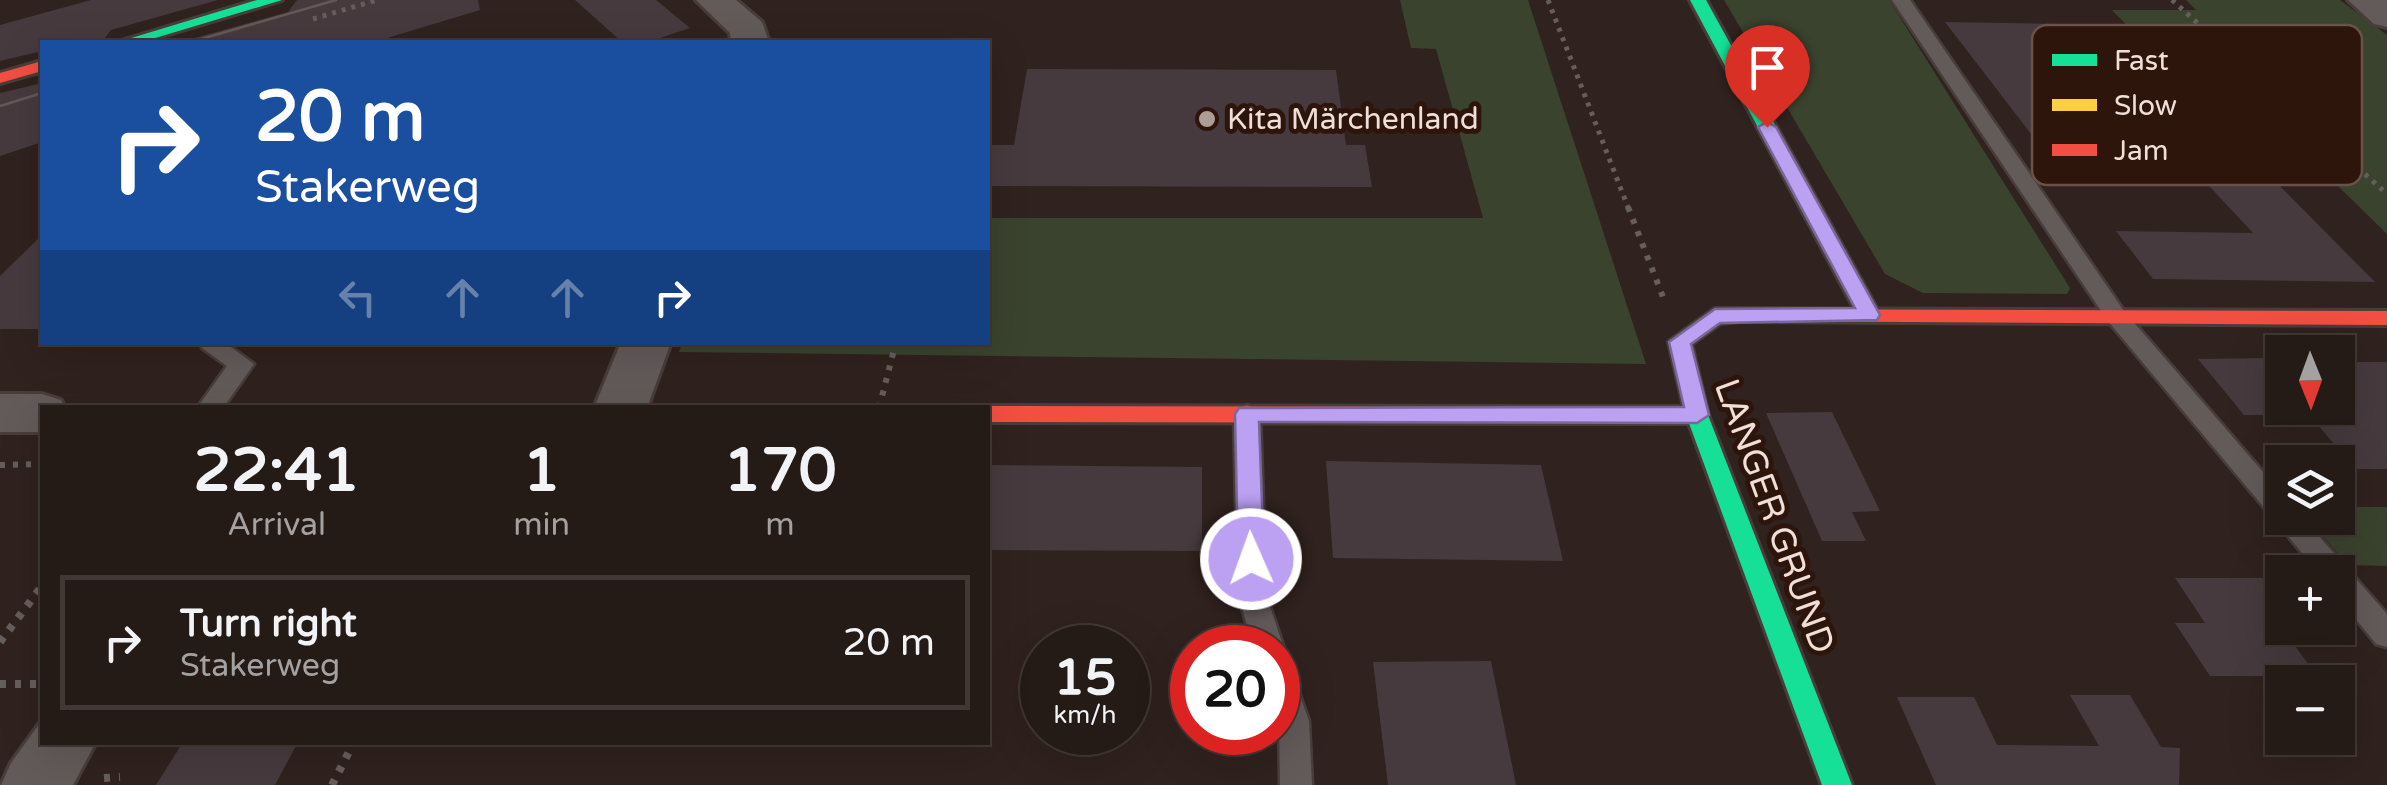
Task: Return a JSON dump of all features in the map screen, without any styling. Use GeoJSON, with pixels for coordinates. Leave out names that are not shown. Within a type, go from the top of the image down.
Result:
{"type":"FeatureCollection","features":[{"type":"Feature","properties":{"kind":"street"},"geometry":{"type":"LineString","coordinates":[[133,40],[274,0]]}},
{"type":"Feature","properties":{"kind":"street"},"geometry":{"type":"LineString","coordinates":[[714,0],[749,30],[750,40]]}},
{"type":"Feature","properties":{"kind":"street"},"geometry":{"type":"LineString","coordinates":[[1698,0],[1869,315]]}},
{"type":"Feature","properties":{"kind":"street"},"geometry":{"type":"LineString","coordinates":[[2366,0],[2387,16]]}},
{"type":"Feature","properties":{"kind":"street"},"geometry":{"type":"LineString","coordinates":[[0,78],[40,67]]}},
{"type":"Feature","properties":{"kind":"street"},"geometry":{"type":"LineString","coordinates":[[1680,342],[1715,316],[2387,318]]}},
{"type":"Feature","properties":{"kind":"street","name":"LANGER GRUND"},"geometry":{"type":"LineString","coordinates":[[1680,342],[1697,415],[1836,785]]}},
{"type":"Feature","properties":{"kind":"street"},"geometry":{"type":"LineString","coordinates":[[621,405],[645,345]]}},
{"type":"Feature","properties":{"kind":"street"},"geometry":{"type":"LineString","coordinates":[[0,413],[40,413]]}},
{"type":"Feature","properties":{"kind":"street"},"geometry":{"type":"LineString","coordinates":[[990,414],[1697,415]]}},
{"type":"Feature","properties":{"kind":"street"},"geometry":{"type":"LineString","coordinates":[[35,785],[62,745]]}},
{"type":"Feature","properties":{"kind":"lane"},"geometry":{"type":"LineString","coordinates":[[1901,0],[2116,316],[2265,491]]}},
{"type":"Feature","properties":{"kind":"lane"},"geometry":{"type":"LineString","coordinates":[[210,405],[242,364],[214,348],[216,345]]}},
{"type":"Feature","properties":{"kind":"lane"},"geometry":{"type":"LineString","coordinates":[[1247,414],[1252,595],[1262,625]]}},
{"type":"Feature","properties":{"kind":"lane"},"geometry":{"type":"LineString","coordinates":[[2302,535],[2319,555]]}},
{"type":"Feature","properties":{"kind":"lane"},"geometry":{"type":"LineString","coordinates":[[2355,598],[2387,636]]}},
{"type":"Feature","properties":{"kind":"lane"},"geometry":{"type":"LineString","coordinates":[[1295,755],[1296,785]]}},
{"type":"Feature","properties":{"kind":"path"},"geometry":{"type":"LineString","coordinates":[[1548,0],[1680,342]]}},
{"type":"Feature","properties":{"kind":"path"},"geometry":{"type":"LineString","coordinates":[[2172,0],[2200,25]]}},
{"type":"Feature","properties":{"kind":"path"},"geometry":{"type":"LineString","coordinates":[[2362,171],[2387,194]]}},
{"type":"Feature","properties":{"kind":"path"},"geometry":{"type":"LineString","coordinates":[[880,405],[895,345]]}},
{"type":"Feature","properties":{"kind":"path"},"geometry":{"type":"LineString","coordinates":[[0,465],[40,464]]}},
{"type":"Feature","properties":{"kind":"path"},"geometry":{"type":"LineString","coordinates":[[0,642],[40,589]]}},
{"type":"Feature","properties":{"kind":"path"},"geometry":{"type":"LineString","coordinates":[[0,684],[40,684]]}},
{"type":"Feature","properties":{"kind":"path"},"geometry":{"type":"LineString","coordinates":[[332,785],[352,745]]}},
{"type":"Feature","properties":{"kind":"green space"},"geometry":{"type":"Polygon","coordinates":[[[1400,0],[1528,0],[1646,364],[679,352],[682,345],[990,345],[990,218],[1483,218],[1436,49],[1411,48],[1400,0]]]}},
{"type":"Feature","properties":{"kind":"green space"},"geometry":{"type":"Polygon","coordinates":[[[1724,0],[1889,0],[2070,288],[2067,294],[1923,293],[1885,274],[1724,0]]]}},
{"type":"Feature","properties":{"kind":"green space"},"geometry":{"type":"Polygon","coordinates":[[[2186,0],[2340,0],[2387,35],[2387,234],[2337,185],[2362,185],[2362,25],[2126,25],[2112,10],[2196,10],[2186,0]]]}},
{"type":"Feature","properties":{"kind":"green space"},"geometry":{"type":"Polygon","coordinates":[[[2355,507],[2387,507],[2387,566],[2355,565],[2355,555],[2339,555],[2322,535],[2355,535],[2355,507]]]}},
{"type":"Feature","properties":{"kind":"building"},"geometry":{"type":"Polygon","coordinates":[[[91,0],[218,0],[111,30],[104,40],[40,40],[40,51],[0,61],[0,25],[91,0]]]}},
{"type":"Feature","properties":{"kind":"building"},"geometry":{"type":"Polygon","coordinates":[[[297,0],[478,0],[480,10],[381,40],[187,40],[288,12],[297,0]]]}},
{"type":"Feature","properties":{"kind":"building"},"geometry":{"type":"Polygon","coordinates":[[[575,0],[656,0],[690,28],[654,40],[620,40],[575,0]]]}},
{"type":"Feature","properties":{"kind":"building"},"geometry":{"type":"Polygon","coordinates":[[[1945,22],[2114,25],[2032,25],[2032,135],[1945,22]]]}},
{"type":"Feature","properties":{"kind":"building"},"geometry":{"type":"Polygon","coordinates":[[[1027,69],[1336,70],[1346,145],[1365,145],[1372,187],[990,186],[990,145],[1014,145],[1027,69]]]}},
{"type":"Feature","properties":{"kind":"building"},"geometry":{"type":"Polygon","coordinates":[[[40,83],[40,143],[0,156],[0,93],[40,83]]]}},
{"type":"Feature","properties":{"kind":"building"},"geometry":{"type":"Polygon","coordinates":[[[2208,185],[2279,185],[2375,282],[2153,279],[2116,231],[2253,233],[2208,185]]]}},
{"type":"Feature","properties":{"kind":"building"},"geometry":{"type":"Polygon","coordinates":[[[40,237],[40,329],[0,329],[0,276],[40,237]]]}},
{"type":"Feature","properties":{"kind":"building"},"geometry":{"type":"Polygon","coordinates":[[[2265,358],[2265,415],[2244,415],[2198,359],[2265,358]]]}},
{"type":"Feature","properties":{"kind":"building"},"geometry":{"type":"Polygon","coordinates":[[[2355,362],[2387,362],[2387,469],[2356,469],[2355,445],[2335,445],[2318,425],[2355,425],[2355,362]]]}},
{"type":"Feature","properties":{"kind":"building"},"geometry":{"type":"Polygon","coordinates":[[[1832,412],[1880,511],[1852,512],[1866,541],[1822,541],[1766,413],[1832,412]]]}},
{"type":"Feature","properties":{"kind":"building"},"geometry":{"type":"Polygon","coordinates":[[[1326,461],[1541,465],[1563,561],[1333,558],[1326,461]]]}},
{"type":"Feature","properties":{"kind":"building"},"geometry":{"type":"Polygon","coordinates":[[[990,465],[1202,467],[1202,551],[990,550],[990,465]]]}},
{"type":"Feature","properties":{"kind":"building"},"geometry":{"type":"Polygon","coordinates":[[[2175,578],[2262,578],[2265,645],[2294,645],[2309,665],[2265,665],[2265,676],[2210,676],[2175,623],[2205,623],[2175,578]]]}},
{"type":"Feature","properties":{"kind":"building"},"geometry":{"type":"Polygon","coordinates":[[[1491,661],[1516,785],[1388,785],[1373,662],[1491,661]]]}},
{"type":"Feature","properties":{"kind":"building"},"geometry":{"type":"Polygon","coordinates":[[[2070,695],[2130,695],[2161,747],[2180,748],[2179,785],[1936,785],[1897,697],[1974,697],[1997,745],[2099,746],[2070,695]]]}},
{"type":"Feature","properties":{"kind":"building"},"geometry":{"type":"Polygon","coordinates":[[[181,745],[296,745],[275,785],[156,785],[181,745]]]}},
{"type":"Feature","properties":{"kind":"tram line"},"geometry":{"type":"LineString","coordinates":[[198,40],[336,0]]}},
{"type":"Feature","properties":{"kind":"tram line"},"geometry":{"type":"LineString","coordinates":[[0,106],[40,94]]}},
{"type":"Feature","properties":{"kind":"traffic: fast"},"geometry":{"type":"LineString","coordinates":[[133,40],[274,0]]}},
{"type":"Feature","properties":{"kind":"traffic: fast"},"geometry":{"type":"LineString","coordinates":[[1698,0],[1869,315]]}},
{"type":"Feature","properties":{"kind":"traffic: fast"},"geometry":{"type":"LineString","coordinates":[[1733,316],[1715,316],[1680,342],[1697,415],[1837,785]]}},
{"type":"Feature","properties":{"kind":"traffic: slow"},"geometry":{"type":"LineString","coordinates":[[1543,415],[1697,415]]}},
{"type":"Feature","properties":{"kind":"traffic: jam"},"geometry":{"type":"LineString","coordinates":[[0,78],[40,67]]}},
{"type":"Feature","properties":{"kind":"traffic: jam"},"geometry":{"type":"LineString","coordinates":[[1733,316],[2387,318]]}},
{"type":"Feature","properties":{"kind":"traffic: jam"},"geometry":{"type":"LineString","coordinates":[[990,414],[1543,415]]}},
{"type":"Feature","properties":{"kind":"place","name":"Kita Märchenland"},"geometry":{"type":"Point","coordinates":[1207,119]}},
{"type":"Feature","properties":{"kind":"route"},"geometry":{"type":"LineString","coordinates":[[1251,559],[1247,414],[1697,415],[1680,342],[1715,316],[1869,315],[1767,127]]}}]}
